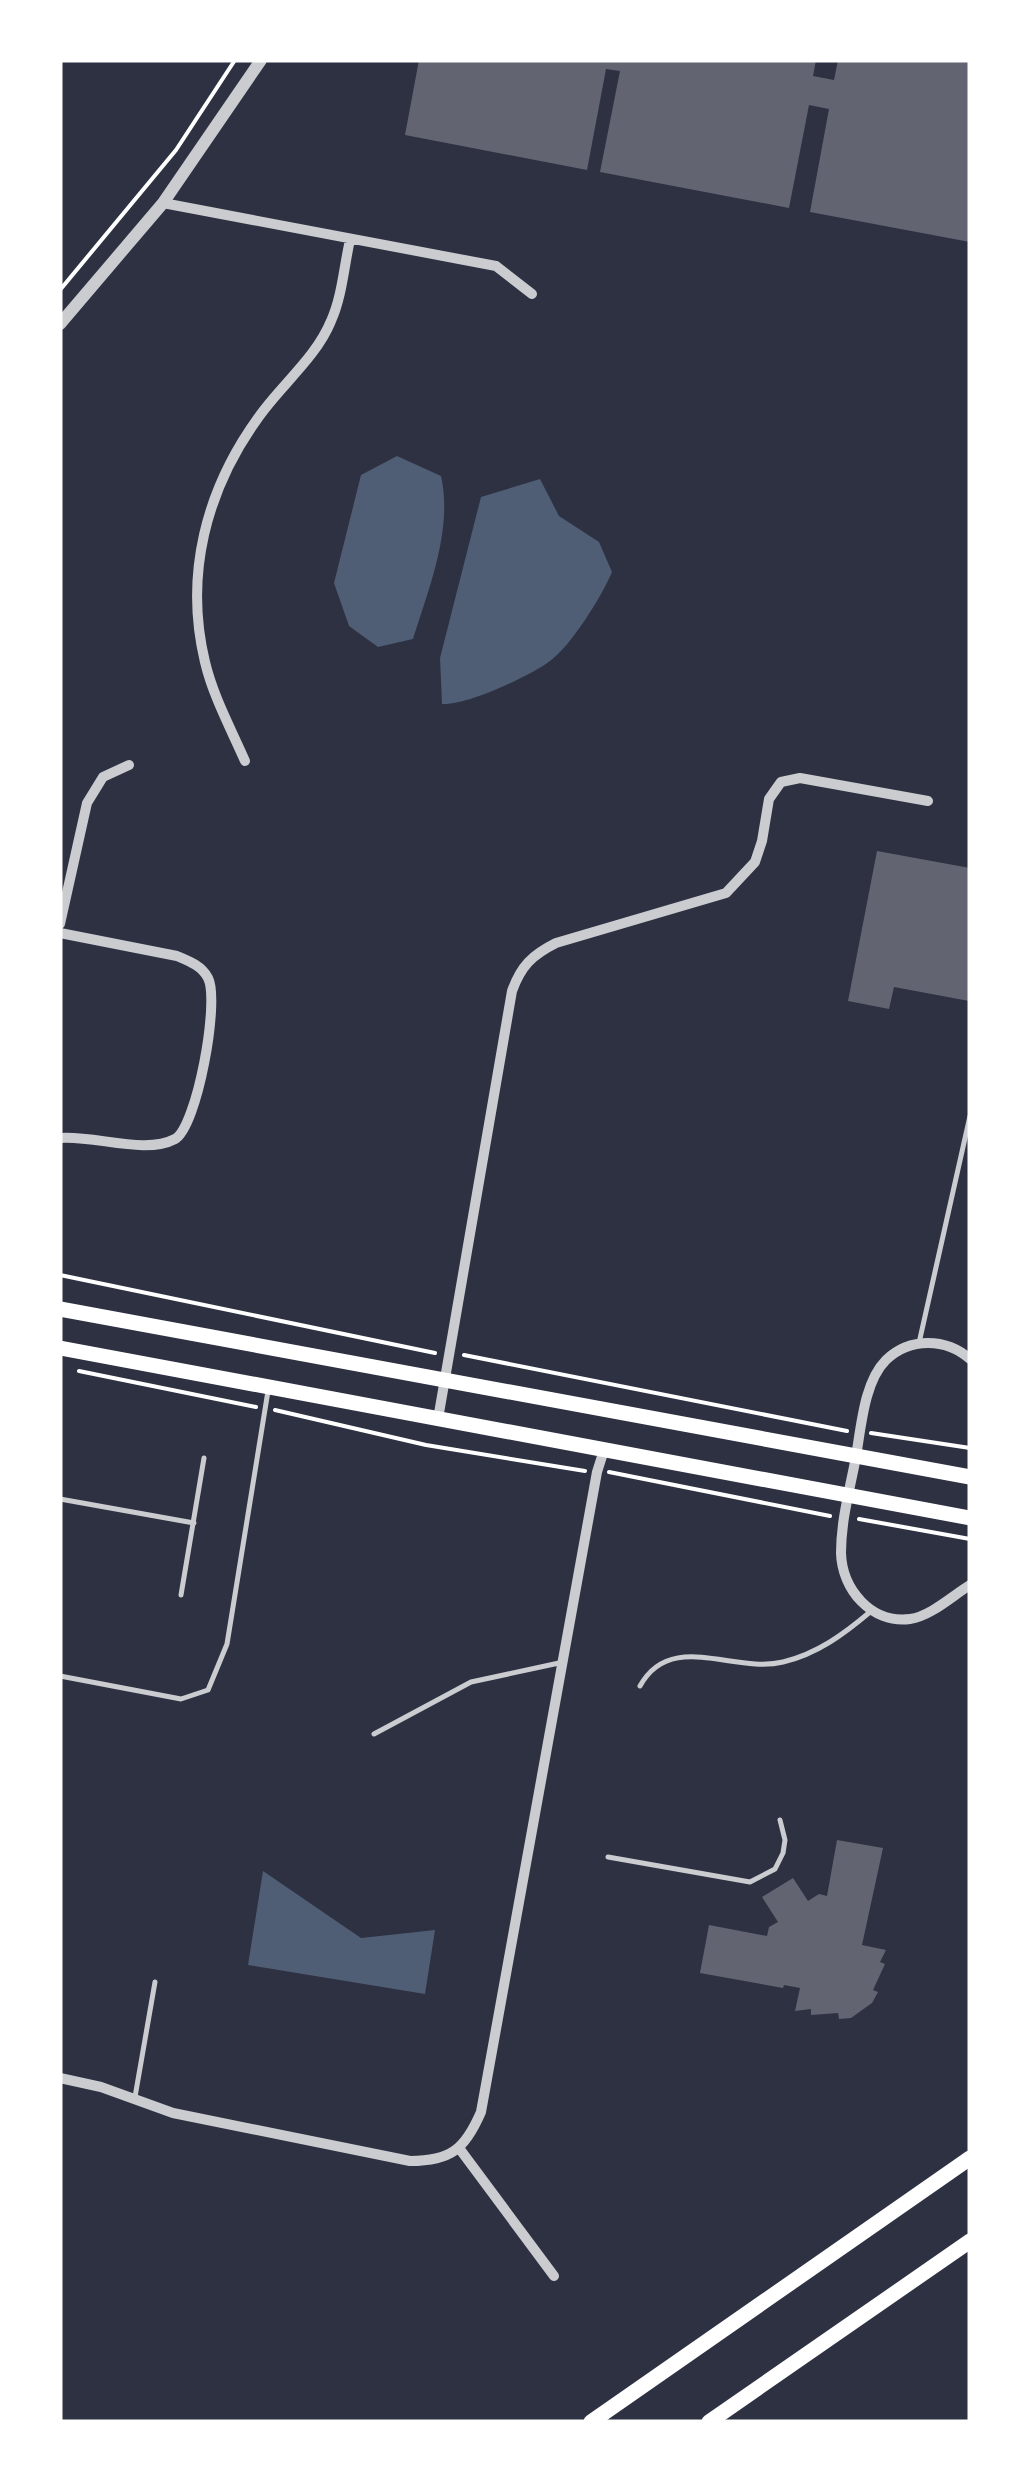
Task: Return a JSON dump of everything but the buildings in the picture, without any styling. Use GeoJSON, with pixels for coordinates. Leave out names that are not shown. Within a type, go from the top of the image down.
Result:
{"type":"FeatureCollection","features":[{"type":"Feature","properties":{"kind":"main road"},"geometry":{"type":"LineString","coordinates":[[60,1309],[970,1477]]}},
{"type":"Feature","properties":{"kind":"main road"},"geometry":{"type":"LineString","coordinates":[[60,1348],[970,1518]]}},
{"type":"Feature","properties":{"kind":"main road"},"geometry":{"type":"LineString","coordinates":[[591,2422],[970,2158]]}},
{"type":"Feature","properties":{"kind":"main road"},"geometry":{"type":"LineString","coordinates":[[710,2422],[970,2240]]}},
{"type":"Feature","properties":{"kind":"street"},"geometry":{"type":"LineString","coordinates":[[60,324],[164,203],[261,60]]}},
{"type":"Feature","properties":{"kind":"street"},"geometry":{"type":"LineString","coordinates":[[164,203],[496,266],[532,294]]}},
{"type":"Feature","properties":{"kind":"street"},"geometry":{"type":"LineString","coordinates":[[245,761],[206,664],[198,621],[197,577],[203,533],[216,491],[235,451],[332,321],[350,240]]}},
{"type":"Feature","properties":{"kind":"street"},"geometry":{"type":"LineString","coordinates":[[60,924],[87,802],[103,777],[129,766]]}},
{"type":"Feature","properties":{"kind":"street"},"geometry":{"type":"LineString","coordinates":[[438,1419],[512,991],[520,970],[535,953],[556,943],[726,893],[743,879],[754,862],[774,789],[781,782],[800,778],[928,802]]}},
{"type":"Feature","properties":{"kind":"street"},"geometry":{"type":"LineString","coordinates":[[60,933],[193,962],[207,976],[213,1009],[192,1119],[178,1138],[156,1146],[90,1137],[60,1138]]}},
{"type":"Feature","properties":{"kind":"street"},"geometry":{"type":"LineString","coordinates":[[970,1358],[946,1344],[920,1343],[884,1361],[873,1380],[856,1456],[841,1555],[846,1582],[856,1598],[872,1610],[908,1619],[927,1613],[970,1585]]}},
{"type":"Feature","properties":{"kind":"street"},"geometry":{"type":"LineString","coordinates":[[60,2078],[174,2114],[410,2161],[442,2159],[472,2133],[481,2112],[604,1450]]}},
{"type":"Feature","properties":{"kind":"street"},"geometry":{"type":"LineString","coordinates":[[458,2149],[554,2276]]}},
{"type":"Feature","properties":{"kind":"lane"},"geometry":{"type":"LineString","coordinates":[[920,1343],[970,1116]]}},
{"type":"Feature","properties":{"kind":"lane"},"geometry":{"type":"LineString","coordinates":[[60,1676],[180,1699],[208,1690],[227,1644],[269,1388]]}},
{"type":"Feature","properties":{"kind":"lane"},"geometry":{"type":"LineString","coordinates":[[182,1595],[204,1458]]}},
{"type":"Feature","properties":{"kind":"lane"},"geometry":{"type":"LineString","coordinates":[[60,1499],[194,1523]]}},
{"type":"Feature","properties":{"kind":"lane"},"geometry":{"type":"LineString","coordinates":[[640,1686],[666,1658],[683,1654],[754,1666],[783,1662],[815,1651],[841,1636],[872,1610]]}},
{"type":"Feature","properties":{"kind":"lane"},"geometry":{"type":"LineString","coordinates":[[374,1734],[471,1682],[562,1663]]}},
{"type":"Feature","properties":{"kind":"lane"},"geometry":{"type":"LineString","coordinates":[[608,1857],[750,1882],[775,1868],[783,1853],[785,1840],[780,1820]]}},
{"type":"Feature","properties":{"kind":"lane"},"geometry":{"type":"LineString","coordinates":[[134,2099],[155,1982]]}},
{"type":"Feature","properties":{"kind":"path"},"geometry":{"type":"LineString","coordinates":[[60,290],[176,150],[236,60]]}},
{"type":"Feature","properties":{"kind":"path"},"geometry":{"type":"LineString","coordinates":[[79,1370],[426,1445],[570,1470],[623,1473],[814,1514]]}},
{"type":"Feature","properties":{"kind":"path"},"geometry":{"type":"LineString","coordinates":[[892,1434],[970,1448]]}},
{"type":"Feature","properties":{"kind":"path"},"geometry":{"type":"LineString","coordinates":[[872,1520],[970,1539]]}},
{"type":"Feature","properties":{"kind":"water"},"geometry":{"type":"Polygon","coordinates":[[[397,456],[441,476],[444,517],[432,579],[413,639],[378,647],[349,626],[334,583],[361,475],[397,456]]]}},
{"type":"Feature","properties":{"kind":"water"},"geometry":{"type":"Polygon","coordinates":[[[540,479],[559,516],[599,542],[612,572],[585,620],[550,661],[498,689],[442,704],[440,658],[481,497],[540,479]]]}},
{"type":"Feature","properties":{"kind":"water"},"geometry":{"type":"Polygon","coordinates":[[[263,1871],[361,1938],[435,1930],[425,1994],[248,1965],[263,1871]]]}}]}
